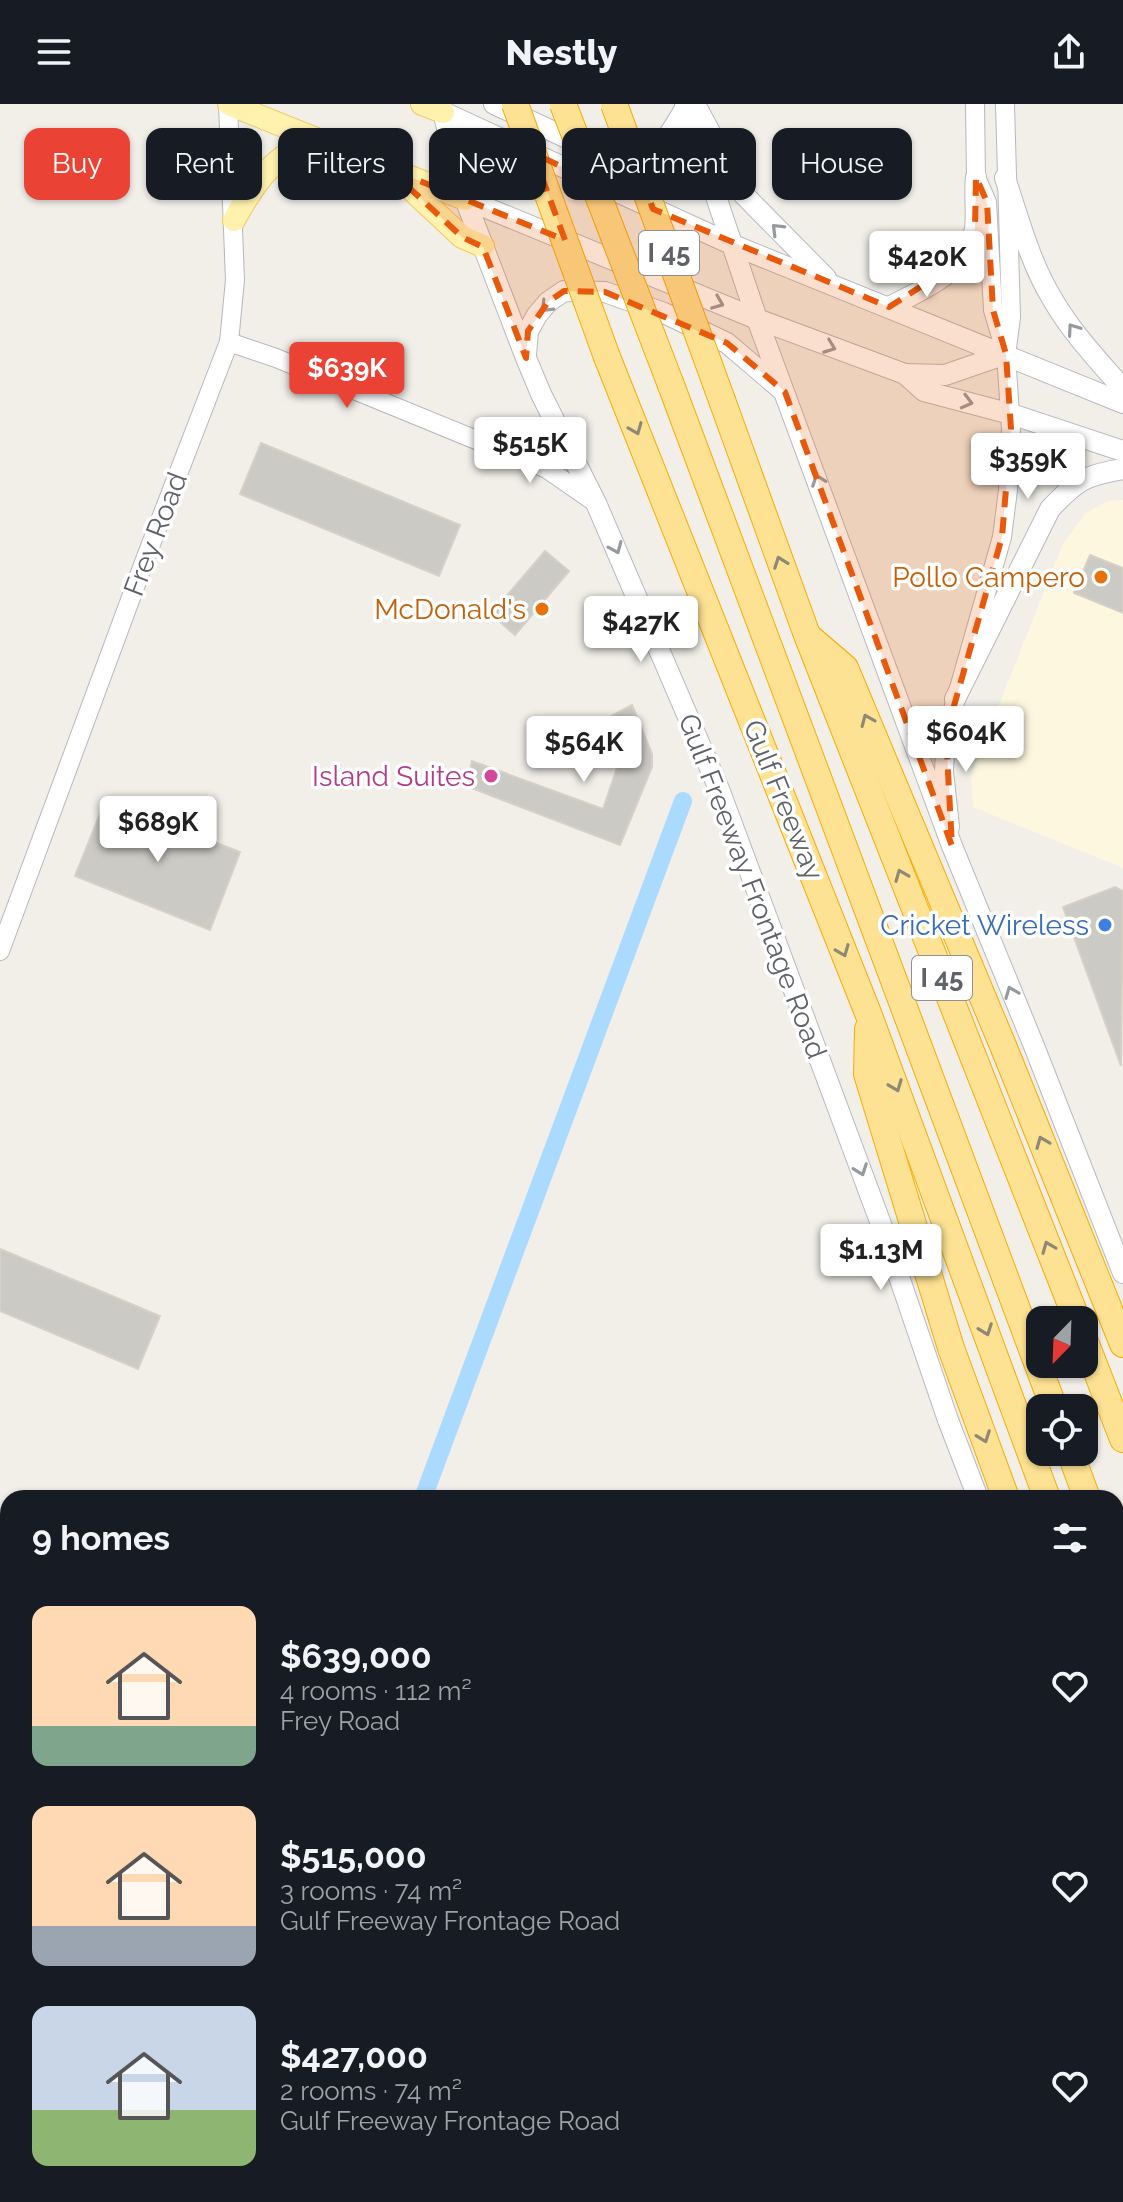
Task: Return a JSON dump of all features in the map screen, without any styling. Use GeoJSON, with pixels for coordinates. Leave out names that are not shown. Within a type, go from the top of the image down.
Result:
{"type":"FeatureCollection","features":[{"type":"Feature","properties":{"kind":"highway","name":"Gulf Freeway"},"geometry":{"type":"LineString","coordinates":[[515,104],[607,357],[868,1013],[1044,1490]]}},
{"type":"Feature","properties":{"kind":"highway","name":"Gulf Freeway"},"geometry":{"type":"LineString","coordinates":[[563,104],[1049,1394]]}},
{"type":"Feature","properties":{"kind":"highway","name":"I 45"},"geometry":{"type":"LineString","coordinates":[[614,104],[807,635],[1071,1306]]}},
{"type":"Feature","properties":{"kind":"highway"},"geometry":{"type":"LineString","coordinates":[[807,635],[845,668],[1123,1344]]}},
{"type":"Feature","properties":{"kind":"highway"},"geometry":{"type":"LineString","coordinates":[[868,1013],[867,1074],[951,1348],[1003,1490]]}},
{"type":"Feature","properties":{"kind":"highway"},"geometry":{"type":"LineString","coordinates":[[1098,1375],[1123,1439]]}},
{"type":"Feature","properties":{"kind":"highway"},"geometry":{"type":"LineString","coordinates":[[1075,1466],[1084,1490]]}},
{"type":"Feature","properties":{"kind":"main road"},"geometry":{"type":"LineString","coordinates":[[228,104],[288,128]]}},
{"type":"Feature","properties":{"kind":"main road"},"geometry":{"type":"LineString","coordinates":[[494,104],[627,166],[641,163],[663,143],[689,105]]}},
{"type":"Feature","properties":{"kind":"main road"},"geometry":{"type":"LineString","coordinates":[[689,105],[757,319],[952,846],[1123,1273]]}},
{"type":"Feature","properties":{"kind":"main road"},"geometry":{"type":"LineString","coordinates":[[689,105],[744,195],[832,284]]}},
{"type":"Feature","properties":{"kind":"main road"},"geometry":{"type":"LineString","coordinates":[[435,107],[733,245],[1123,403]]}},
{"type":"Feature","properties":{"kind":"main road","name":"Gulf Freeway Frontage Road"},"geometry":{"type":"LineString","coordinates":[[435,107],[442,128]]}},
{"type":"Feature","properties":{"kind":"main road"},"geometry":{"type":"LineString","coordinates":[[234,220],[252,187],[278,162]]}},
{"type":"Feature","properties":{"kind":"main road"},"geometry":{"type":"LineString","coordinates":[[889,307],[938,280],[964,259],[975,229],[976,177]]}},
{"type":"Feature","properties":{"kind":"main road"},"geometry":{"type":"LineString","coordinates":[[1005,178],[1033,260],[1052,300],[1084,346],[1123,389]]}},
{"type":"Feature","properties":{"kind":"main road"},"geometry":{"type":"LineString","coordinates":[[413,191],[462,237],[483,246]]}},
{"type":"Feature","properties":{"kind":"main road","name":"Gulf Freeway Frontage Road"},"geometry":{"type":"LineString","coordinates":[[465,200],[541,394],[596,503],[719,789],[881,1224],[975,1490]]}},
{"type":"Feature","properties":{"kind":"main road"},"geometry":{"type":"LineString","coordinates":[[467,200],[757,319],[905,374],[945,375],[1006,354]]}},
{"type":"Feature","properties":{"kind":"main road"},"geometry":{"type":"LineString","coordinates":[[526,358],[528,331],[548,302],[564,291],[605,292],[664,313],[727,343],[785,392]]}},
{"type":"Feature","properties":{"kind":"main road"},"geometry":{"type":"LineString","coordinates":[[905,374],[924,391],[1011,414],[1123,451]]}},
{"type":"Feature","properties":{"kind":"main road"},"geometry":{"type":"LineString","coordinates":[[955,699],[1050,509],[1073,485],[1095,474],[1123,469]]}},
{"type":"Feature","properties":{"kind":"street","name":"Frey Road"},"geometry":{"type":"LineString","coordinates":[[0,951],[229,342],[235,280],[228,104]]}},
{"type":"Feature","properties":{"kind":"street"},"geometry":{"type":"LineString","coordinates":[[952,846],[944,771],[946,734],[1002,537],[1008,490],[1011,414],[1006,354],[993,310],[987,202],[976,177],[975,104]]}},
{"type":"Feature","properties":{"kind":"street"},"geometry":{"type":"LineString","coordinates":[[1005,104],[1011,317],[1006,354]]}},
{"type":"Feature","properties":{"kind":"street"},"geometry":{"type":"LineString","coordinates":[[229,342],[276,358],[547,469],[596,503]]}},
{"type":"Feature","properties":{"kind":"highlighted area"},"geometry":{"type":"Polygon","coordinates":[[[578,143],[637,164],[653,209],[889,307],[964,259],[975,229],[976,177],[987,202],[993,310],[1006,354],[1011,429],[1002,537],[946,734],[952,846],[785,392],[727,343],[605,292],[564,291],[548,302],[528,331],[526,358],[483,247],[462,237],[388,168],[565,240],[533,153],[592,181],[578,143]]]}},
{"type":"Feature","properties":{"kind":"shaded area"},"geometry":{"type":"Polygon","coordinates":[[[1123,500],[1123,868],[973,807],[971,775],[1063,544],[1085,514],[1108,501],[1123,500]]]}},
{"type":"Feature","properties":{"kind":"building"},"geometry":{"type":"Polygon","coordinates":[[[261,443],[460,525],[439,576],[240,494],[261,443]]]}},
{"type":"Feature","properties":{"kind":"building"},"geometry":{"type":"Polygon","coordinates":[[[545,551],[569,571],[515,635],[491,614],[545,551]]]}},
{"type":"Feature","properties":{"kind":"building"},"geometry":{"type":"Polygon","coordinates":[[[1090,555],[1123,568],[1123,613],[1074,593],[1090,555]]]}},
{"type":"Feature","properties":{"kind":"building","name":"Island Suites"},"geometry":{"type":"Polygon","coordinates":[[[632,705],[652,754],[652,767],[620,845],[466,786],[472,761],[603,809],[619,762],[607,764],[601,752],[612,745],[602,721],[632,705]]]}},
{"type":"Feature","properties":{"kind":"building"},"geometry":{"type":"Polygon","coordinates":[[[106,799],[240,852],[210,930],[75,876],[106,799]]]}},
{"type":"Feature","properties":{"kind":"building"},"geometry":{"type":"Polygon","coordinates":[[[1115,887],[1123,891],[1121,1066],[1063,907],[1115,887]]]}},
{"type":"Feature","properties":{"kind":"building"},"geometry":{"type":"Polygon","coordinates":[[[0,1249],[160,1316],[138,1369],[0,1311],[0,1249]]]}},
{"type":"Feature","properties":{"kind":"waterway"},"geometry":{"type":"LineString","coordinates":[[426,1490],[683,801]]}},
{"type":"Feature","properties":{"kind":"place","name":"Pollo Campero"},"geometry":{"type":"Point","coordinates":[1101,577]}},
{"type":"Feature","properties":{"kind":"place","name":"McDonald's"},"geometry":{"type":"Point","coordinates":[542,609]}},
{"type":"Feature","properties":{"kind":"place","name":"Island Suites"},"geometry":{"type":"Point","coordinates":[491,776]}},
{"type":"Feature","properties":{"kind":"place","name":"Cricket Wireless"},"geometry":{"type":"Point","coordinates":[1105,925]}}]}
